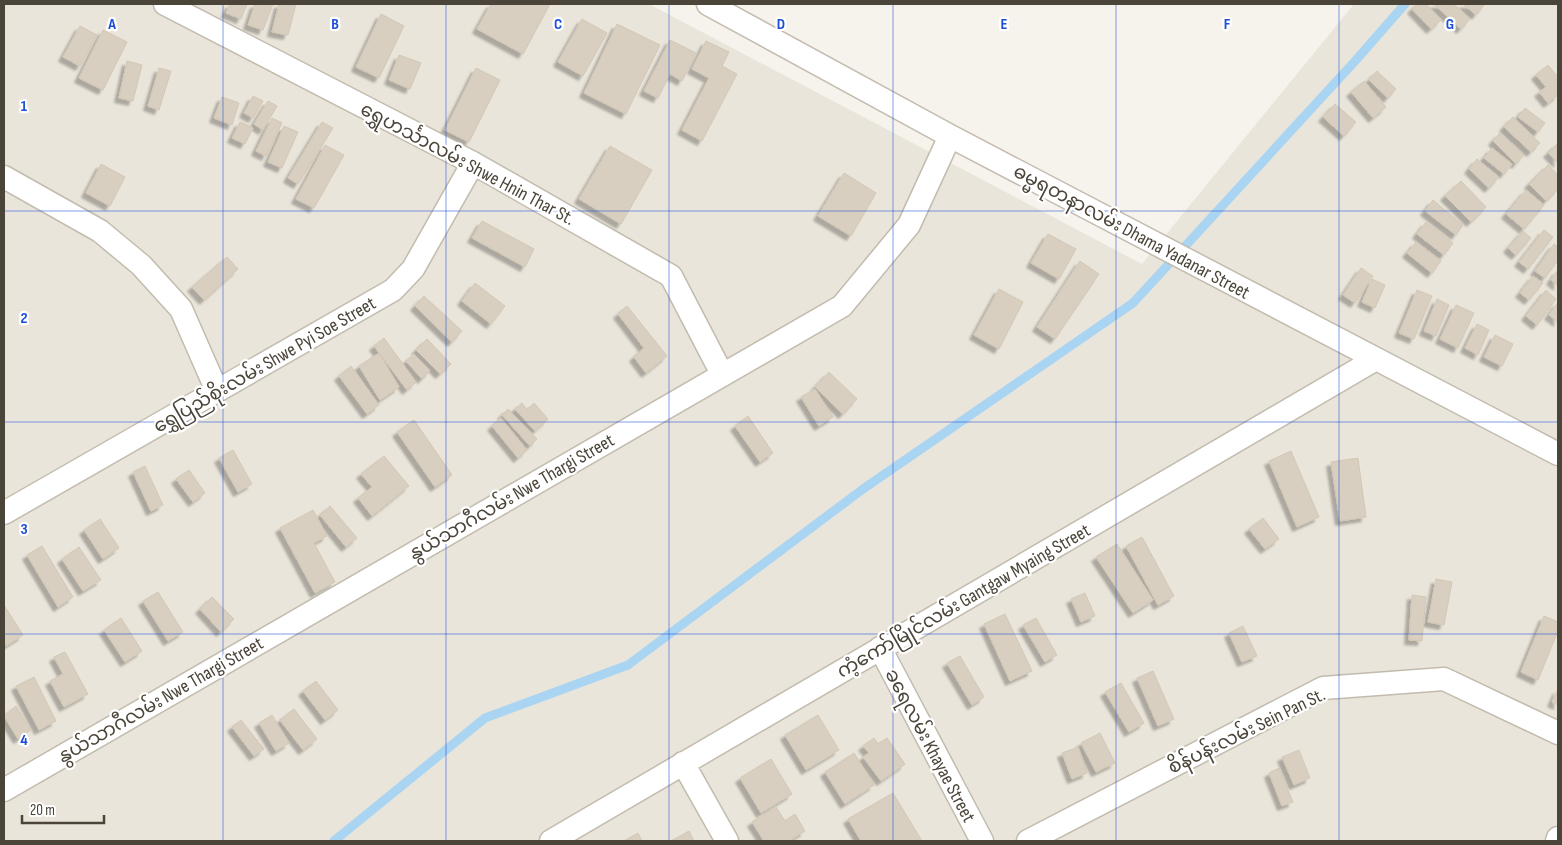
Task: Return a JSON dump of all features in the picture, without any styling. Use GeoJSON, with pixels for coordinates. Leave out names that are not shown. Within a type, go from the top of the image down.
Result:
{"type":"FeatureCollection","features":[{"type":"Feature","properties":{"kind":"street","name":"ရွှေဟင်္သာလမ်း Shwe Hnin Thar St."},"geometry":{"type":"LineString","coordinates":[[165,4],[473,163],[671,276],[722,374]]}},
{"type":"Feature","properties":{"kind":"street","name":"ဓမ္မရတနာလမ်း Dhama Yadanar Street"},"geometry":{"type":"LineString","coordinates":[[708,4],[950,136],[1558,454]]}},
{"type":"Feature","properties":{"kind":"street","name":"နွယ်သာဂီလမ်း Nwe Thargi Street"},"geometry":{"type":"LineString","coordinates":[[6,784],[842,306],[909,225],[950,136]]}},
{"type":"Feature","properties":{"kind":"street","name":"ရွှေပြည်စိုးလမ်း Shwe Pyi Soe Street"},"geometry":{"type":"LineString","coordinates":[[4,513],[394,290],[417,262],[473,163]]}},
{"type":"Feature","properties":{"kind":"street"},"geometry":{"type":"LineString","coordinates":[[4,177],[100,231],[141,265],[181,309],[217,391]]}},
{"type":"Feature","properties":{"kind":"street","name":"ကံ့ကော်မြိုင်လမ်း Gantgaw Myaing Street"},"geometry":{"type":"LineString","coordinates":[[550,841],[1376,359]]}},
{"type":"Feature","properties":{"kind":"street","name":"ခရေလမ်း Khayae Street"},"geometry":{"type":"LineString","coordinates":[[880,648],[982,841]]}},
{"type":"Feature","properties":{"kind":"street","name":"စိန်ပန်းလမ်း Sein Pan St."},"geometry":{"type":"LineString","coordinates":[[1028,841],[1322,688],[1444,679],[1558,733]]}},
{"type":"Feature","properties":{"kind":"street"},"geometry":{"type":"LineString","coordinates":[[683,763],[727,841]]}},
{"type":"Feature","properties":{"kind":"shaded area"},"geometry":{"type":"Polygon","coordinates":[[[4,4],[649,4],[1142,264],[1354,4],[1558,4],[1558,841],[4,841],[4,4]]]}},
{"type":"Feature","properties":{"kind":"building"},"geometry":{"type":"Polygon","coordinates":[[[230,4],[247,4],[241,19],[226,13],[230,4]]]}},
{"type":"Feature","properties":{"kind":"building"},"geometry":{"type":"Polygon","coordinates":[[[255,4],[273,4],[263,30],[248,25],[255,4]]]}},
{"type":"Feature","properties":{"kind":"building"},"geometry":{"type":"Polygon","coordinates":[[[279,4],[296,4],[288,35],[272,32],[279,4]]]}},
{"type":"Feature","properties":{"kind":"building"},"geometry":{"type":"Polygon","coordinates":[[[491,4],[550,4],[523,54],[477,29],[491,4]]]}},
{"type":"Feature","properties":{"kind":"building"},"geometry":{"type":"Polygon","coordinates":[[[1417,4],[1426,4],[1441,20],[1431,29],[1412,9],[1417,4]]]}},
{"type":"Feature","properties":{"kind":"building"},"geometry":{"type":"Polygon","coordinates":[[[1434,4],[1454,4],[1470,19],[1461,29],[1434,4]]]}},
{"type":"Feature","properties":{"kind":"building"},"geometry":{"type":"Polygon","coordinates":[[[1463,4],[1485,4],[1476,15],[1463,4]]]}},
{"type":"Feature","properties":{"kind":"building"},"geometry":{"type":"Polygon","coordinates":[[[381,14],[404,26],[379,78],[356,67],[381,14]]]}},
{"type":"Feature","properties":{"kind":"building"},"geometry":{"type":"Polygon","coordinates":[[[582,19],[607,33],[583,76],[558,62],[582,19]]]}},
{"type":"Feature","properties":{"kind":"building"},"geometry":{"type":"Polygon","coordinates":[[[617,24],[660,45],[626,114],[584,93],[617,24]]]}},
{"type":"Feature","properties":{"kind":"building"},"geometry":{"type":"Polygon","coordinates":[[[80,26],[97,35],[80,66],[63,57],[80,26]]]}},
{"type":"Feature","properties":{"kind":"building"},"geometry":{"type":"Polygon","coordinates":[[[103,30],[127,42],[103,90],[79,78],[103,30]]]}},
{"type":"Feature","properties":{"kind":"building"},"geometry":{"type":"Polygon","coordinates":[[[670,40],[696,53],[682,81],[670,74],[658,98],[644,91],[670,40]]]}},
{"type":"Feature","properties":{"kind":"building"},"geometry":{"type":"Polygon","coordinates":[[[706,41],[729,52],[722,66],[737,74],[702,141],[682,130],[709,78],[692,69],[706,41]]]}},
{"type":"Feature","properties":{"kind":"building"},"geometry":{"type":"Polygon","coordinates":[[[399,55],[421,63],[410,89],[389,80],[399,55]]]}},
{"type":"Feature","properties":{"kind":"building"},"geometry":{"type":"Polygon","coordinates":[[[127,61],[142,65],[133,101],[119,98],[127,61]]]}},
{"type":"Feature","properties":{"kind":"building"},"geometry":{"type":"Polygon","coordinates":[[[1548,65],[1558,77],[1558,95],[1548,103],[1539,92],[1546,87],[1536,75],[1548,65]]]}},
{"type":"Feature","properties":{"kind":"building"},"geometry":{"type":"Polygon","coordinates":[[[159,68],[171,71],[159,110],[148,106],[159,68]]]}},
{"type":"Feature","properties":{"kind":"building"},"geometry":{"type":"Polygon","coordinates":[[[476,68],[500,80],[469,142],[445,130],[476,68]]]}},
{"type":"Feature","properties":{"kind":"building"},"geometry":{"type":"Polygon","coordinates":[[[1377,71],[1396,89],[1388,98],[1369,80],[1377,71]]]}},
{"type":"Feature","properties":{"kind":"building"},"geometry":{"type":"Polygon","coordinates":[[[1364,81],[1386,107],[1373,118],[1351,92],[1364,81]]]}},
{"type":"Feature","properties":{"kind":"building"},"geometry":{"type":"Polygon","coordinates":[[[253,96],[263,101],[253,118],[244,113],[253,96]]]}},
{"type":"Feature","properties":{"kind":"building"},"geometry":{"type":"Polygon","coordinates":[[[222,97],[239,103],[232,125],[214,118],[222,97]]]}},
{"type":"Feature","properties":{"kind":"building"},"geometry":{"type":"Polygon","coordinates":[[[268,101],[277,106],[263,130],[254,124],[268,101]]]}},
{"type":"Feature","properties":{"kind":"building"},"geometry":{"type":"Polygon","coordinates":[[[1335,104],[1356,122],[1344,136],[1323,117],[1335,104]]]}},
{"type":"Feature","properties":{"kind":"building"},"geometry":{"type":"Polygon","coordinates":[[[1525,108],[1545,123],[1538,132],[1518,117],[1525,108]]]}},
{"type":"Feature","properties":{"kind":"building"},"geometry":{"type":"Polygon","coordinates":[[[1513,117],[1540,143],[1531,152],[1504,127],[1513,117]]]}},
{"type":"Feature","properties":{"kind":"building"},"geometry":{"type":"Polygon","coordinates":[[[272,118],[282,123],[266,156],[256,151],[272,118]]]}},
{"type":"Feature","properties":{"kind":"building"},"geometry":{"type":"Polygon","coordinates":[[[240,122],[253,128],[245,144],[232,138],[240,122]]]}},
{"type":"Feature","properties":{"kind":"building"},"geometry":{"type":"Polygon","coordinates":[[[322,122],[333,128],[298,184],[288,178],[322,122]]]}},
{"type":"Feature","properties":{"kind":"building"},"geometry":{"type":"Polygon","coordinates":[[[284,126],[298,132],[282,168],[268,162],[284,126]]]}},
{"type":"Feature","properties":{"kind":"building"},"geometry":{"type":"Polygon","coordinates":[[[1500,133],[1524,155],[1516,164],[1493,141],[1500,133]]]}},
{"type":"Feature","properties":{"kind":"building"},"geometry":{"type":"Polygon","coordinates":[[[1558,143],[1558,163],[1548,153],[1558,143]]]}},
{"type":"Feature","properties":{"kind":"building"},"geometry":{"type":"Polygon","coordinates":[[[325,145],[344,155],[314,208],[296,199],[325,145]]]}},
{"type":"Feature","properties":{"kind":"building"},"geometry":{"type":"Polygon","coordinates":[[[610,146],[652,170],[621,224],[579,199],[610,146]]]}},
{"type":"Feature","properties":{"kind":"building"},"geometry":{"type":"Polygon","coordinates":[[[1492,148],[1512,164],[1504,174],[1484,158],[1492,148]]]}},
{"type":"Feature","properties":{"kind":"building"},"geometry":{"type":"Polygon","coordinates":[[[1477,159],[1499,177],[1489,188],[1469,169],[1477,159]]]}},
{"type":"Feature","properties":{"kind":"building"},"geometry":{"type":"Polygon","coordinates":[[[101,164],[125,177],[110,206],[86,193],[101,164]]]}},
{"type":"Feature","properties":{"kind":"building"},"geometry":{"type":"Polygon","coordinates":[[[1548,165],[1558,175],[1558,189],[1546,201],[1529,184],[1548,165]]]}},
{"type":"Feature","properties":{"kind":"building"},"geometry":{"type":"Polygon","coordinates":[[[844,173],[876,193],[851,236],[818,216],[844,173]]]}},
{"type":"Feature","properties":{"kind":"building"},"geometry":{"type":"Polygon","coordinates":[[[1461,181],[1486,207],[1471,222],[1445,196],[1461,181]]]}},
{"type":"Feature","properties":{"kind":"building"},"geometry":{"type":"Polygon","coordinates":[[[1526,190],[1544,205],[1524,229],[1506,214],[1526,190]]]}},
{"type":"Feature","properties":{"kind":"building"},"geometry":{"type":"Polygon","coordinates":[[[1433,200],[1463,225],[1456,235],[1425,211],[1433,200]]]}},
{"type":"Feature","properties":{"kind":"building"},"geometry":{"type":"Polygon","coordinates":[[[482,221],[534,249],[525,267],[472,238],[482,221]]]}},
{"type":"Feature","properties":{"kind":"building"},"geometry":{"type":"Polygon","coordinates":[[[1426,222],[1453,243],[1444,255],[1417,234],[1426,222]]]}},
{"type":"Feature","properties":{"kind":"building"},"geometry":{"type":"Polygon","coordinates":[[[1544,230],[1553,237],[1528,269],[1519,262],[1544,230]]]}},
{"type":"Feature","properties":{"kind":"building"},"geometry":{"type":"Polygon","coordinates":[[[1523,231],[1531,238],[1516,255],[1508,248],[1523,231]]]}},
{"type":"Feature","properties":{"kind":"building"},"geometry":{"type":"Polygon","coordinates":[[[1048,234],[1076,249],[1059,279],[1031,263],[1048,234]]]}},
{"type":"Feature","properties":{"kind":"building"},"geometry":{"type":"Polygon","coordinates":[[[1416,242],[1441,261],[1432,273],[1407,253],[1416,242]]]}},
{"type":"Feature","properties":{"kind":"building"},"geometry":{"type":"Polygon","coordinates":[[[1554,244],[1558,247],[1558,260],[1545,278],[1535,271],[1554,244]]]}},
{"type":"Feature","properties":{"kind":"building"},"geometry":{"type":"Polygon","coordinates":[[[227,257],[238,269],[204,300],[192,287],[227,257]]]}},
{"type":"Feature","properties":{"kind":"building"},"geometry":{"type":"Polygon","coordinates":[[[1080,261],[1099,274],[1055,339],[1037,327],[1080,261]]]}},
{"type":"Feature","properties":{"kind":"building"},"geometry":{"type":"Polygon","coordinates":[[[1361,268],[1373,276],[1355,303],[1343,295],[1361,268]]]}},
{"type":"Feature","properties":{"kind":"building"},"geometry":{"type":"Polygon","coordinates":[[[1558,270],[1558,286],[1551,280],[1558,270]]]}},
{"type":"Feature","properties":{"kind":"building"},"geometry":{"type":"Polygon","coordinates":[[[1533,276],[1543,283],[1529,300],[1520,293],[1533,276]]]}},
{"type":"Feature","properties":{"kind":"building"},"geometry":{"type":"Polygon","coordinates":[[[1372,279],[1385,285],[1375,308],[1362,302],[1372,279]]]}},
{"type":"Feature","properties":{"kind":"building"},"geometry":{"type":"Polygon","coordinates":[[[475,283],[505,306],[491,324],[462,301],[475,283]]]}},
{"type":"Feature","properties":{"kind":"building"},"geometry":{"type":"Polygon","coordinates":[[[999,289],[1023,302],[999,349],[974,335],[999,289]]]}},
{"type":"Feature","properties":{"kind":"building"},"geometry":{"type":"Polygon","coordinates":[[[1417,290],[1432,296],[1414,339],[1399,333],[1417,290]]]}},
{"type":"Feature","properties":{"kind":"building"},"geometry":{"type":"Polygon","coordinates":[[[1546,290],[1556,299],[1537,325],[1526,316],[1546,290]]]}},
{"type":"Feature","properties":{"kind":"building"},"geometry":{"type":"Polygon","coordinates":[[[424,296],[462,331],[452,342],[415,306],[424,296]]]}},
{"type":"Feature","properties":{"kind":"building"},"geometry":{"type":"Polygon","coordinates":[[[1437,299],[1449,305],[1436,336],[1424,331],[1437,299]]]}},
{"type":"Feature","properties":{"kind":"building"},"geometry":{"type":"Polygon","coordinates":[[[1558,302],[1558,322],[1549,315],[1558,302]]]}},
{"type":"Feature","properties":{"kind":"building"},"geometry":{"type":"Polygon","coordinates":[[[1456,305],[1474,313],[1458,348],[1440,339],[1456,305]]]}},
{"type":"Feature","properties":{"kind":"building"},"geometry":{"type":"Polygon","coordinates":[[[627,306],[667,356],[646,373],[634,357],[644,348],[618,314],[627,306]]]}},
{"type":"Feature","properties":{"kind":"building"},"geometry":{"type":"Polygon","coordinates":[[[1477,324],[1489,330],[1478,355],[1465,348],[1477,324]]]}},
{"type":"Feature","properties":{"kind":"building"},"geometry":{"type":"Polygon","coordinates":[[[1495,335],[1513,344],[1502,366],[1484,357],[1495,335]]]}},
{"type":"Feature","properties":{"kind":"building"},"geometry":{"type":"Polygon","coordinates":[[[384,338],[416,382],[407,390],[374,346],[384,338]]]}},
{"type":"Feature","properties":{"kind":"building"},"geometry":{"type":"Polygon","coordinates":[[[427,339],[451,364],[440,374],[416,350],[427,339]]]}},
{"type":"Feature","properties":{"kind":"building"},"geometry":{"type":"Polygon","coordinates":[[[379,353],[399,387],[380,400],[359,366],[379,353]]]}},
{"type":"Feature","properties":{"kind":"building"},"geometry":{"type":"Polygon","coordinates":[[[414,354],[430,371],[422,379],[406,361],[414,354]]]}},
{"type":"Feature","properties":{"kind":"building"},"geometry":{"type":"Polygon","coordinates":[[[351,366],[379,405],[367,414],[339,376],[351,366]]]}},
{"type":"Feature","properties":{"kind":"building"},"geometry":{"type":"Polygon","coordinates":[[[829,372],[857,399],[843,414],[815,387],[829,372]]]}},
{"type":"Feature","properties":{"kind":"building"},"geometry":{"type":"Polygon","coordinates":[[[815,389],[833,417],[819,426],[801,397],[815,389]]]}},
{"type":"Feature","properties":{"kind":"building"},"geometry":{"type":"Polygon","coordinates":[[[522,403],[527,410],[534,403],[548,419],[535,431],[515,409],[522,403]]]}},
{"type":"Feature","properties":{"kind":"building"},"geometry":{"type":"Polygon","coordinates":[[[508,409],[537,439],[530,446],[502,415],[508,409]]]}},
{"type":"Feature","properties":{"kind":"building"},"geometry":{"type":"Polygon","coordinates":[[[748,416],[773,453],[760,462],[735,426],[748,416]]]}},
{"type":"Feature","properties":{"kind":"building"},"geometry":{"type":"Polygon","coordinates":[[[501,418],[527,450],[518,458],[492,426],[501,418]]]}},
{"type":"Feature","properties":{"kind":"building"},"geometry":{"type":"Polygon","coordinates":[[[414,420],[452,475],[435,487],[397,432],[414,420]]]}},
{"type":"Feature","properties":{"kind":"building"},"geometry":{"type":"Polygon","coordinates":[[[233,450],[252,484],[238,492],[219,458],[233,450]]]}},
{"type":"Feature","properties":{"kind":"building"},"geometry":{"type":"Polygon","coordinates":[[[1291,451],[1319,517],[1297,527],[1269,461],[1291,451]]]}},
{"type":"Feature","properties":{"kind":"building"},"geometry":{"type":"Polygon","coordinates":[[[384,456],[409,486],[372,516],[358,498],[372,487],[361,474],[384,456]]]}},
{"type":"Feature","properties":{"kind":"building"},"geometry":{"type":"Polygon","coordinates":[[[1358,458],[1366,517],[1340,521],[1331,462],[1358,458]]]}},
{"type":"Feature","properties":{"kind":"building"},"geometry":{"type":"Polygon","coordinates":[[[145,466],[163,505],[151,511],[133,472],[145,466]]]}},
{"type":"Feature","properties":{"kind":"building"},"geometry":{"type":"Polygon","coordinates":[[[189,470],[205,493],[193,502],[176,479],[189,470]]]}},
{"type":"Feature","properties":{"kind":"building"},"geometry":{"type":"Polygon","coordinates":[[[330,506],[357,538],[346,547],[320,515],[330,506]]]}},
{"type":"Feature","properties":{"kind":"building"},"geometry":{"type":"Polygon","coordinates":[[[313,510],[327,536],[314,543],[335,582],[315,593],[280,528],[313,510]]]}},
{"type":"Feature","properties":{"kind":"building"},"geometry":{"type":"Polygon","coordinates":[[[1263,518],[1279,539],[1265,549],[1249,529],[1263,518]]]}},
{"type":"Feature","properties":{"kind":"building"},"geometry":{"type":"Polygon","coordinates":[[[100,519],[119,548],[103,559],[84,530],[100,519]]]}},
{"type":"Feature","properties":{"kind":"building"},"geometry":{"type":"Polygon","coordinates":[[[1142,537],[1174,596],[1158,605],[1126,546],[1142,537]]]}},
{"type":"Feature","properties":{"kind":"building"},"geometry":{"type":"Polygon","coordinates":[[[1117,544],[1153,600],[1133,613],[1096,557],[1117,544]]]}},
{"type":"Feature","properties":{"kind":"building"},"geometry":{"type":"Polygon","coordinates":[[[42,546],[73,597],[58,607],[27,555],[42,546]]]}},
{"type":"Feature","properties":{"kind":"building"},"geometry":{"type":"Polygon","coordinates":[[[79,547],[101,580],[83,591],[62,559],[79,547]]]}},
{"type":"Feature","properties":{"kind":"building"},"geometry":{"type":"Polygon","coordinates":[[[1436,579],[1452,582],[1444,625],[1428,622],[1436,579]]]}},
{"type":"Feature","properties":{"kind":"building"},"geometry":{"type":"Polygon","coordinates":[[[158,592],[183,632],[168,641],[143,601],[158,592]]]}},
{"type":"Feature","properties":{"kind":"building"},"geometry":{"type":"Polygon","coordinates":[[[1085,593],[1095,616],[1081,622],[1071,599],[1085,593]]]}},
{"type":"Feature","properties":{"kind":"building"},"geometry":{"type":"Polygon","coordinates":[[[1412,595],[1426,597],[1422,641],[1409,640],[1412,595]]]}},
{"type":"Feature","properties":{"kind":"building"},"geometry":{"type":"Polygon","coordinates":[[[212,597],[234,619],[221,632],[200,609],[212,597]]]}},
{"type":"Feature","properties":{"kind":"building"},"geometry":{"type":"Polygon","coordinates":[[[4,605],[23,635],[6,646],[4,642],[4,605]]]}},
{"type":"Feature","properties":{"kind":"building"},"geometry":{"type":"Polygon","coordinates":[[[1005,614],[1032,671],[1010,681],[984,624],[1005,614]]]}},
{"type":"Feature","properties":{"kind":"building"},"geometry":{"type":"Polygon","coordinates":[[[1544,616],[1558,622],[1558,631],[1538,680],[1521,672],[1544,616]]]}},
{"type":"Feature","properties":{"kind":"building"},"geometry":{"type":"Polygon","coordinates":[[[121,618],[142,651],[125,662],[104,630],[121,618]]]}},
{"type":"Feature","properties":{"kind":"building"},"geometry":{"type":"Polygon","coordinates":[[[1036,618],[1057,655],[1045,662],[1023,625],[1036,618]]]}},
{"type":"Feature","properties":{"kind":"building"},"geometry":{"type":"Polygon","coordinates":[[[1243,626],[1257,656],[1242,662],[1229,633],[1243,626]]]}},
{"type":"Feature","properties":{"kind":"building"},"geometry":{"type":"Polygon","coordinates":[[[65,652],[88,694],[64,707],[50,681],[63,674],[54,657],[65,652]]]}},
{"type":"Feature","properties":{"kind":"building"},"geometry":{"type":"Polygon","coordinates":[[[960,656],[984,697],[972,705],[947,663],[960,656]]]}},
{"type":"Feature","properties":{"kind":"building"},"geometry":{"type":"Polygon","coordinates":[[[1153,671],[1174,719],[1158,726],[1137,678],[1153,671]]]}},
{"type":"Feature","properties":{"kind":"building"},"geometry":{"type":"Polygon","coordinates":[[[34,677],[56,721],[39,730],[16,686],[34,677]]]}},
{"type":"Feature","properties":{"kind":"building"},"geometry":{"type":"Polygon","coordinates":[[[316,681],[338,710],[325,720],[303,691],[316,681]]]}},
{"type":"Feature","properties":{"kind":"building"},"geometry":{"type":"Polygon","coordinates":[[[1121,683],[1144,723],[1129,732],[1105,692],[1121,683]]]}},
{"type":"Feature","properties":{"kind":"building"},"geometry":{"type":"Polygon","coordinates":[[[1558,689],[1558,705],[1552,702],[1558,689]]]}},
{"type":"Feature","properties":{"kind":"building"},"geometry":{"type":"Polygon","coordinates":[[[16,706],[31,730],[18,739],[4,716],[16,706]]]}},
{"type":"Feature","properties":{"kind":"building"},"geometry":{"type":"Polygon","coordinates":[[[294,709],[317,739],[303,750],[280,720],[294,709]]]}},
{"type":"Feature","properties":{"kind":"building"},"geometry":{"type":"Polygon","coordinates":[[[272,715],[289,743],[276,751],[259,723],[272,715]]]}},
{"type":"Feature","properties":{"kind":"building"},"geometry":{"type":"Polygon","coordinates":[[[818,715],[839,750],[806,770],[785,735],[818,715]]]}},
{"type":"Feature","properties":{"kind":"building"},"geometry":{"type":"Polygon","coordinates":[[[241,720],[264,749],[254,756],[232,727],[241,720]]]}},
{"type":"Feature","properties":{"kind":"building"},"geometry":{"type":"Polygon","coordinates":[[[1100,733],[1115,763],[1096,772],[1081,743],[1100,733]]]}},
{"type":"Feature","properties":{"kind":"building"},"geometry":{"type":"Polygon","coordinates":[[[874,738],[878,744],[887,738],[905,764],[881,781],[863,757],[869,753],[863,746],[874,738]]]}},
{"type":"Feature","properties":{"kind":"building"},"geometry":{"type":"Polygon","coordinates":[[[1078,747],[1087,773],[1072,779],[1062,753],[1078,747]]]}},
{"type":"Feature","properties":{"kind":"building"},"geometry":{"type":"Polygon","coordinates":[[[1299,750],[1310,778],[1294,785],[1282,757],[1299,750]]]}},
{"type":"Feature","properties":{"kind":"building"},"geometry":{"type":"Polygon","coordinates":[[[854,753],[874,785],[845,804],[825,772],[854,753]]]}},
{"type":"Feature","properties":{"kind":"building"},"geometry":{"type":"Polygon","coordinates":[[[771,759],[792,794],[761,813],[740,778],[771,759]]]}},
{"type":"Feature","properties":{"kind":"building"},"geometry":{"type":"Polygon","coordinates":[[[1279,768],[1293,802],[1282,806],[1269,773],[1279,768]]]}},
{"type":"Feature","properties":{"kind":"building"},"geometry":{"type":"Polygon","coordinates":[[[893,793],[922,841],[861,841],[848,819],[893,793]]]}},
{"type":"Feature","properties":{"kind":"building"},"geometry":{"type":"Polygon","coordinates":[[[776,807],[785,821],[795,814],[805,831],[789,841],[764,841],[752,822],[776,807]]]}},
{"type":"Feature","properties":{"kind":"building"},"geometry":{"type":"Polygon","coordinates":[[[689,831],[694,841],[671,841],[689,831]]]}},
{"type":"Feature","properties":{"kind":"building"},"geometry":{"type":"Polygon","coordinates":[[[638,833],[642,841],[624,841],[638,833]]]}},
{"type":"Feature","properties":{"kind":"waterway"},"geometry":{"type":"LineString","coordinates":[[334,841],[485,718],[628,665],[863,489],[1133,303],[1405,4]]}}]}
